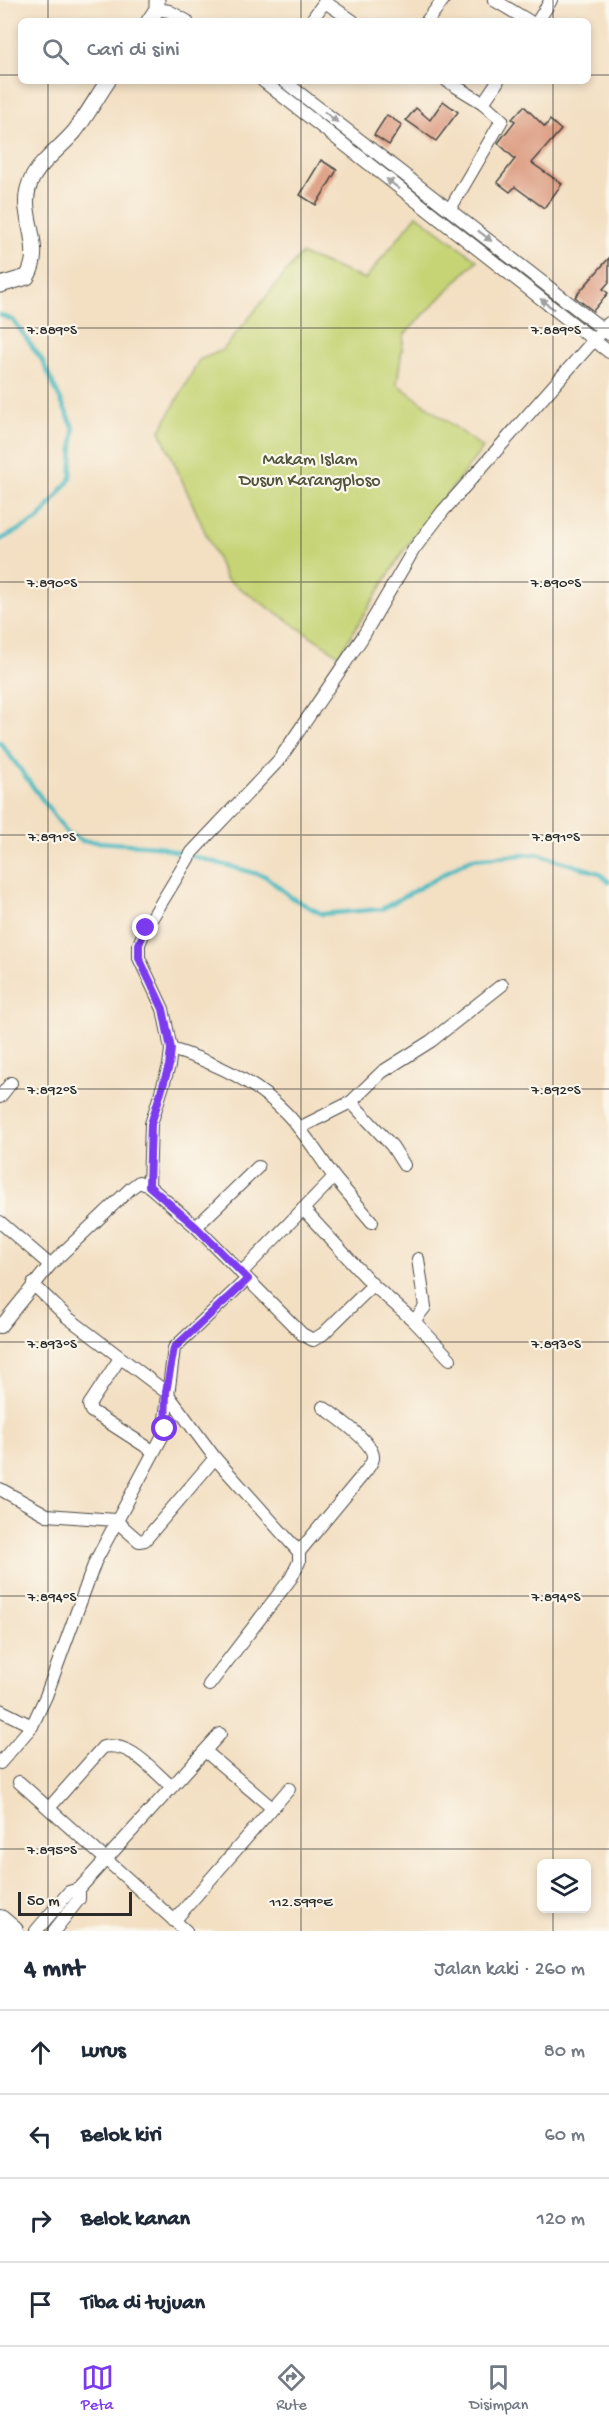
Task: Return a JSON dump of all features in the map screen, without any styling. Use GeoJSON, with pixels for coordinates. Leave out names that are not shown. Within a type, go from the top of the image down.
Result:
{"type":"FeatureCollection","features":[{"type":"Feature","properties":{"kind":"main road"},"geometry":{"type":"LineString","coordinates":[[0,1920],[13,1931]]}},
{"type":"Feature","properties":{"kind":"street"},"geometry":{"type":"LineString","coordinates":[[429,18],[443,0]]}},
{"type":"Feature","properties":{"kind":"street"},"geometry":{"type":"LineString","coordinates":[[494,0],[524,18]]}},
{"type":"Feature","properties":{"kind":"street"},"geometry":{"type":"LineString","coordinates":[[540,18],[551,0]]}},
{"type":"Feature","properties":{"kind":"street"},"geometry":{"type":"LineString","coordinates":[[312,18],[325,1],[349,18]]}},
{"type":"Feature","properties":{"kind":"street"},"geometry":{"type":"LineString","coordinates":[[154,10],[169,11],[182,18]]}},
{"type":"Feature","properties":{"kind":"street"},"geometry":{"type":"LineString","coordinates":[[0,285],[27,277],[33,267],[35,251],[27,194],[30,182],[75,131],[106,84]]}},
{"type":"Feature","properties":{"kind":"street"},"geometry":{"type":"LineString","coordinates":[[267,84],[609,351]]}},
{"type":"Feature","properties":{"kind":"street"},"geometry":{"type":"LineString","coordinates":[[0,1327],[50,1265],[140,1185],[151,1124],[169,1066],[171,1049],[163,1009],[141,964],[138,952],[146,928],[180,871],[192,852],[279,760],[362,638],[414,549],[443,511],[593,340],[607,329],[288,84]]}},
{"type":"Feature","properties":{"kind":"street"},"geometry":{"type":"LineString","coordinates":[[450,209],[502,123],[501,118],[483,104],[452,84]]}},
{"type":"Feature","properties":{"kind":"street"},"geometry":{"type":"LineString","coordinates":[[483,104],[496,84]]}},
{"type":"Feature","properties":{"kind":"street"},"geometry":{"type":"LineString","coordinates":[[298,1128],[351,1102],[382,1072],[431,1041],[502,985]]}},
{"type":"Feature","properties":{"kind":"street"},"geometry":{"type":"LineString","coordinates":[[171,1049],[200,1058],[237,1075],[274,1102],[298,1128],[334,1177],[372,1222]]}},
{"type":"Feature","properties":{"kind":"street"},"geometry":{"type":"LineString","coordinates":[[0,1096],[11,1083]]}},
{"type":"Feature","properties":{"kind":"street"},"geometry":{"type":"LineString","coordinates":[[351,1102],[392,1146],[404,1165]]}},
{"type":"Feature","properties":{"kind":"street"},"geometry":{"type":"LineString","coordinates":[[196,1227],[258,1167]]}},
{"type":"Feature","properties":{"kind":"street"},"geometry":{"type":"LineString","coordinates":[[0,1763],[46,1696],[111,1519],[150,1450],[165,1429],[162,1390],[174,1348],[244,1276],[334,1177]]}},
{"type":"Feature","properties":{"kind":"street"},"geometry":{"type":"LineString","coordinates":[[140,1185],[196,1227],[302,1334],[313,1340],[323,1334],[373,1285]]}},
{"type":"Feature","properties":{"kind":"street"},"geometry":{"type":"LineString","coordinates":[[303,1209],[373,1285],[414,1321],[450,1359]]}},
{"type":"Feature","properties":{"kind":"street"},"geometry":{"type":"LineString","coordinates":[[0,1222],[50,1265]]}},
{"type":"Feature","properties":{"kind":"street"},"geometry":{"type":"LineString","coordinates":[[414,1321],[425,1307],[418,1259]]}},
{"type":"Feature","properties":{"kind":"street"},"geometry":{"type":"LineString","coordinates":[[33,1284],[67,1317],[162,1390],[215,1458],[299,1552]]}},
{"type":"Feature","properties":{"kind":"street"},"geometry":{"type":"LineString","coordinates":[[120,1358],[89,1405],[91,1411],[100,1418],[150,1450]]}},
{"type":"Feature","properties":{"kind":"street"},"geometry":{"type":"LineString","coordinates":[[209,1685],[291,1578],[298,1562],[299,1552],[366,1471],[373,1458],[372,1449],[365,1441],[323,1407]]}},
{"type":"Feature","properties":{"kind":"street"},"geometry":{"type":"LineString","coordinates":[[0,1489],[47,1515],[111,1519],[139,1542],[145,1540],[215,1458]]}},
{"type":"Feature","properties":{"kind":"street"},"geometry":{"type":"LineString","coordinates":[[0,1710],[26,1723]]}},
{"type":"Feature","properties":{"kind":"street"},"geometry":{"type":"LineString","coordinates":[[36,1931],[69,1892],[79,1889],[220,1734]]}},
{"type":"Feature","properties":{"kind":"street"},"geometry":{"type":"LineString","coordinates":[[49,1808],[103,1747],[112,1744],[126,1748],[171,1786]]}},
{"type":"Feature","properties":{"kind":"street"},"geometry":{"type":"LineString","coordinates":[[205,1751],[271,1807]]}},
{"type":"Feature","properties":{"kind":"street"},"geometry":{"type":"LineString","coordinates":[[19,1782],[186,1931]]}},
{"type":"Feature","properties":{"kind":"street"},"geometry":{"type":"LineString","coordinates":[[174,1921],[289,1789]]}},
{"type":"Feature","properties":{"kind":"street"},"geometry":{"type":"LineString","coordinates":[[54,1931],[79,1899],[79,1889]]}},
{"type":"Feature","properties":{"kind":"green space","name":"Makam Islam Dusun Karangploso"},"geometry":{"type":"Polygon","coordinates":[[[417,215],[477,260],[404,335],[397,384],[483,448],[406,547],[339,655],[226,579],[160,431],[199,360],[223,350],[301,254],[365,279],[417,215]]]}},
{"type":"Feature","properties":{"kind":"building"},"geometry":{"type":"Polygon","coordinates":[[[443,101],[458,112],[436,141],[406,120],[416,108],[430,120],[443,101]]]}},
{"type":"Feature","properties":{"kind":"building"},"geometry":{"type":"Polygon","coordinates":[[[524,106],[545,127],[550,120],[561,130],[532,163],[562,184],[544,208],[515,187],[510,192],[497,182],[515,159],[498,143],[515,121],[512,119],[524,106]]]}},
{"type":"Feature","properties":{"kind":"building"},"geometry":{"type":"Polygon","coordinates":[[[387,115],[402,125],[389,145],[374,135],[387,115]]]}},
{"type":"Feature","properties":{"kind":"building"},"geometry":{"type":"Polygon","coordinates":[[[321,160],[337,170],[316,205],[300,195],[321,160]]]}},
{"type":"Feature","properties":{"kind":"building"},"geometry":{"type":"Polygon","coordinates":[[[609,258],[609,282],[603,289],[608,293],[593,311],[575,297],[609,258]]]}},
{"type":"Feature","properties":{"kind":"waterway"},"geometry":{"type":"LineString","coordinates":[[0,315],[13,320],[42,360],[74,429],[71,478],[39,519],[0,540]]}},
{"type":"Feature","properties":{"kind":"waterway"},"geometry":{"type":"LineString","coordinates":[[0,742],[67,833],[83,841],[156,846],[265,876],[292,898],[322,914],[382,909],[470,859],[537,854],[599,873],[609,882]]}},
{"type":"Feature","properties":{"kind":"route"},"geometry":{"type":"LineString","coordinates":[[146,928],[139,944],[139,958],[163,1009],[171,1049],[164,1085],[155,1104],[151,1124],[149,1186],[196,1227],[248,1279],[174,1348],[171,1354],[166,1392],[165,1429]]}}]}
